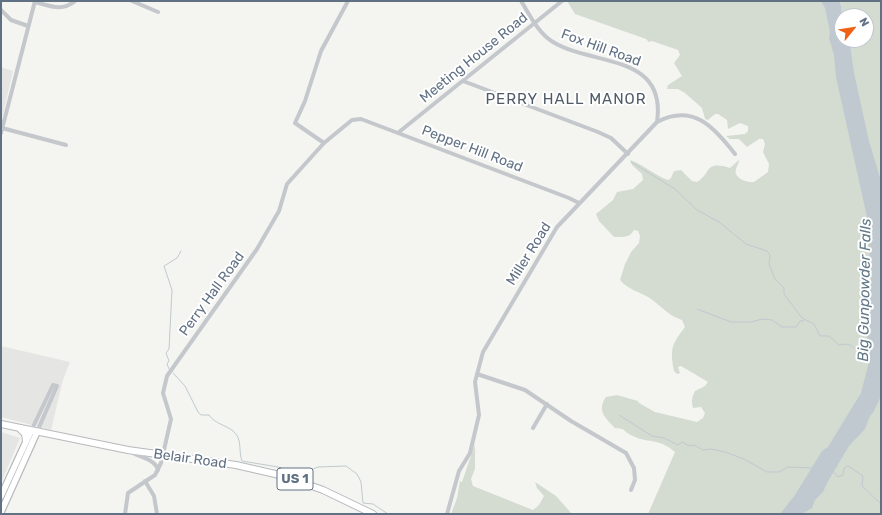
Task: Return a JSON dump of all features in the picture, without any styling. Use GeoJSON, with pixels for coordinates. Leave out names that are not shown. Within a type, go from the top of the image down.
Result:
{"type":"FeatureCollection","features":[{"type":"Feature","properties":{"kind":"highway","name":"Belair Road"},"geometry":{"type":"LineString","coordinates":[[1,424],[128,450],[236,465],[284,476],[323,490],[374,514]]}},
{"type":"Feature","properties":{"kind":"highway"},"geometry":{"type":"LineString","coordinates":[[17,427],[25,434],[26,441]]}},
{"type":"Feature","properties":{"kind":"main road"},"geometry":{"type":"LineString","coordinates":[[1,496],[26,441],[34,431]]}},
{"type":"Feature","properties":{"kind":"main road"},"geometry":{"type":"LineString","coordinates":[[1,512],[34,431]]}},
{"type":"Feature","properties":{"kind":"street"},"geometry":{"type":"LineString","coordinates":[[66,145],[2,130],[35,1],[60,8],[66,7],[75,1]]}},
{"type":"Feature","properties":{"kind":"street"},"geometry":{"type":"LineString","coordinates":[[132,1],[158,12]]}},
{"type":"Feature","properties":{"kind":"street"},"geometry":{"type":"LineString","coordinates":[[324,143],[295,123],[306,101],[321,51],[348,1]]}},
{"type":"Feature","properties":{"kind":"street","name":"Fox Hill Road"},"geometry":{"type":"LineString","coordinates":[[520,1],[545,36],[556,44],[641,72],[649,81],[655,93],[657,122]]}},
{"type":"Feature","properties":{"kind":"street","name":"Meeting House Road"},"geometry":{"type":"LineString","coordinates":[[399,132],[562,1]]}},
{"type":"Feature","properties":{"kind":"street"},"geometry":{"type":"LineString","coordinates":[[1,10],[11,20],[28,26]]}},
{"type":"Feature","properties":{"kind":"street"},"geometry":{"type":"LineString","coordinates":[[463,81],[598,132],[611,138],[628,154]]}},
{"type":"Feature","properties":{"kind":"street","name":"Miller Road"},"geometry":{"type":"LineString","coordinates":[[447,514],[459,471],[470,453],[479,415],[479,404],[476,389],[477,374],[484,352],[539,255],[557,228],[657,122],[670,115],[694,117],[711,127],[735,154]]}},
{"type":"Feature","properties":{"kind":"street","name":"Perry Hall Road"},"geometry":{"type":"LineString","coordinates":[[158,470],[162,463],[162,455],[171,419],[163,388],[170,371],[257,250],[279,211],[287,184],[324,143],[356,118]]}},
{"type":"Feature","properties":{"kind":"street","name":"Pepper Hill Road"},"geometry":{"type":"LineString","coordinates":[[356,118],[399,132],[580,203]]}},
{"type":"Feature","properties":{"kind":"street"},"geometry":{"type":"LineString","coordinates":[[477,374],[525,390],[571,421],[626,453],[634,468],[635,480],[631,490]]}},
{"type":"Feature","properties":{"kind":"street"},"geometry":{"type":"LineString","coordinates":[[53,385],[57,386],[34,431],[53,385]]}},
{"type":"Feature","properties":{"kind":"street"},"geometry":{"type":"LineString","coordinates":[[533,428],[547,404]]}},
{"type":"Feature","properties":{"kind":"street"},"geometry":{"type":"LineString","coordinates":[[125,514],[127,495],[132,489],[155,475],[158,470],[157,466],[152,462],[128,450]]}},
{"type":"Feature","properties":{"kind":"street"},"geometry":{"type":"LineString","coordinates":[[145,482],[154,496],[157,514]]}},
{"type":"Feature","properties":{"kind":"shaded area"},"geometry":{"type":"Polygon","coordinates":[[[567,1],[881,1],[881,514],[648,514],[675,452],[669,447],[658,442],[637,438],[619,428],[615,428],[603,413],[603,402],[606,397],[617,395],[638,401],[655,412],[697,422],[703,418],[705,413],[701,407],[693,408],[693,397],[695,391],[705,386],[708,382],[681,366],[678,367],[680,373],[677,374],[674,371],[672,353],[674,343],[685,327],[682,320],[669,314],[651,299],[631,289],[620,280],[631,252],[639,243],[640,236],[638,231],[634,230],[626,236],[614,237],[599,221],[596,214],[613,200],[617,192],[633,189],[643,180],[642,174],[632,165],[630,160],[668,180],[671,178],[674,171],[681,170],[692,181],[697,182],[712,167],[722,166],[730,168],[739,160],[736,169],[737,175],[744,181],[754,182],[768,172],[769,164],[763,152],[765,144],[763,139],[759,139],[747,147],[739,139],[730,139],[726,136],[745,134],[748,131],[748,126],[740,123],[728,129],[727,120],[718,114],[715,114],[708,120],[705,119],[702,108],[685,93],[678,89],[667,89],[668,85],[682,76],[674,63],[680,55],[678,50],[652,41],[649,42],[646,39],[575,14],[567,1]]]}},
{"type":"Feature","properties":{"kind":"shaded area"},"geometry":{"type":"Polygon","coordinates":[[[821,1],[839,1],[841,6],[841,8],[834,8],[834,48],[851,48],[854,73],[869,141],[881,181],[881,396],[865,429],[849,446],[823,492],[815,500],[812,508],[802,514],[780,514],[795,495],[822,451],[828,447],[861,393],[870,358],[867,346],[871,279],[867,217],[836,77],[834,55],[829,38],[830,32],[825,8],[821,1]]]}},
{"type":"Feature","properties":{"kind":"shaded area"},"geometry":{"type":"Polygon","coordinates":[[[1,67],[13,71],[1,123],[1,67]]]}},
{"type":"Feature","properties":{"kind":"shaded area"},"geometry":{"type":"Polygon","coordinates":[[[1,346],[70,362],[63,380],[51,430],[1,417],[1,346]]]}},
{"type":"Feature","properties":{"kind":"shaded area"},"geometry":{"type":"Polygon","coordinates":[[[1,432],[20,438],[1,483],[1,432]]]}},
{"type":"Feature","properties":{"kind":"shaded area"},"geometry":{"type":"Polygon","coordinates":[[[475,444],[475,469],[471,479],[473,486],[533,510],[539,505],[544,496],[537,488],[535,482],[556,496],[572,514],[451,514],[457,498],[460,481],[462,482],[475,444]]]}},
{"type":"Feature","properties":{"kind":"waterway","name":"Big Gunpowder Falls"},"geometry":{"type":"LineString","coordinates":[[631,162],[675,189],[697,210],[719,222],[746,244],[767,251],[770,255],[769,264],[775,279],[784,288],[784,294],[802,318],[814,324],[820,336],[829,336],[839,345],[846,344],[861,353],[864,352],[869,354]]}},
{"type":"Feature","properties":{"kind":"waterway"},"geometry":{"type":"LineString","coordinates":[[169,369],[167,364],[169,361],[166,353],[169,349],[172,290],[164,266],[177,258],[181,251]]}},
{"type":"Feature","properties":{"kind":"waterway"},"geometry":{"type":"LineString","coordinates":[[697,309],[731,322],[751,322],[762,319],[772,320],[782,327],[796,327],[800,321],[804,321]]}},
{"type":"Feature","properties":{"kind":"waterway"},"geometry":{"type":"LineString","coordinates":[[173,373],[185,386],[201,415],[209,415],[211,418],[236,434],[239,441],[242,461],[278,467],[301,474],[318,467],[346,466],[357,474],[361,482],[363,503],[373,504],[388,514]]}},
{"type":"Feature","properties":{"kind":"waterway"},"geometry":{"type":"LineString","coordinates":[[619,415],[652,436],[664,438],[678,445],[682,442],[689,446],[694,445],[703,450],[711,449],[725,452],[744,459],[767,472],[779,472],[788,467],[812,468]]}},
{"type":"Feature","properties":{"kind":"waterway"},"geometry":{"type":"LineString","coordinates":[[833,471],[838,477],[843,475],[844,468],[848,466],[863,476],[862,486],[881,504]]}},
{"type":"Feature","properties":{"kind":"district","name":"PERRY HALL MANOR"},"geometry":{"type":"Point","coordinates":[566,100]}}]}
